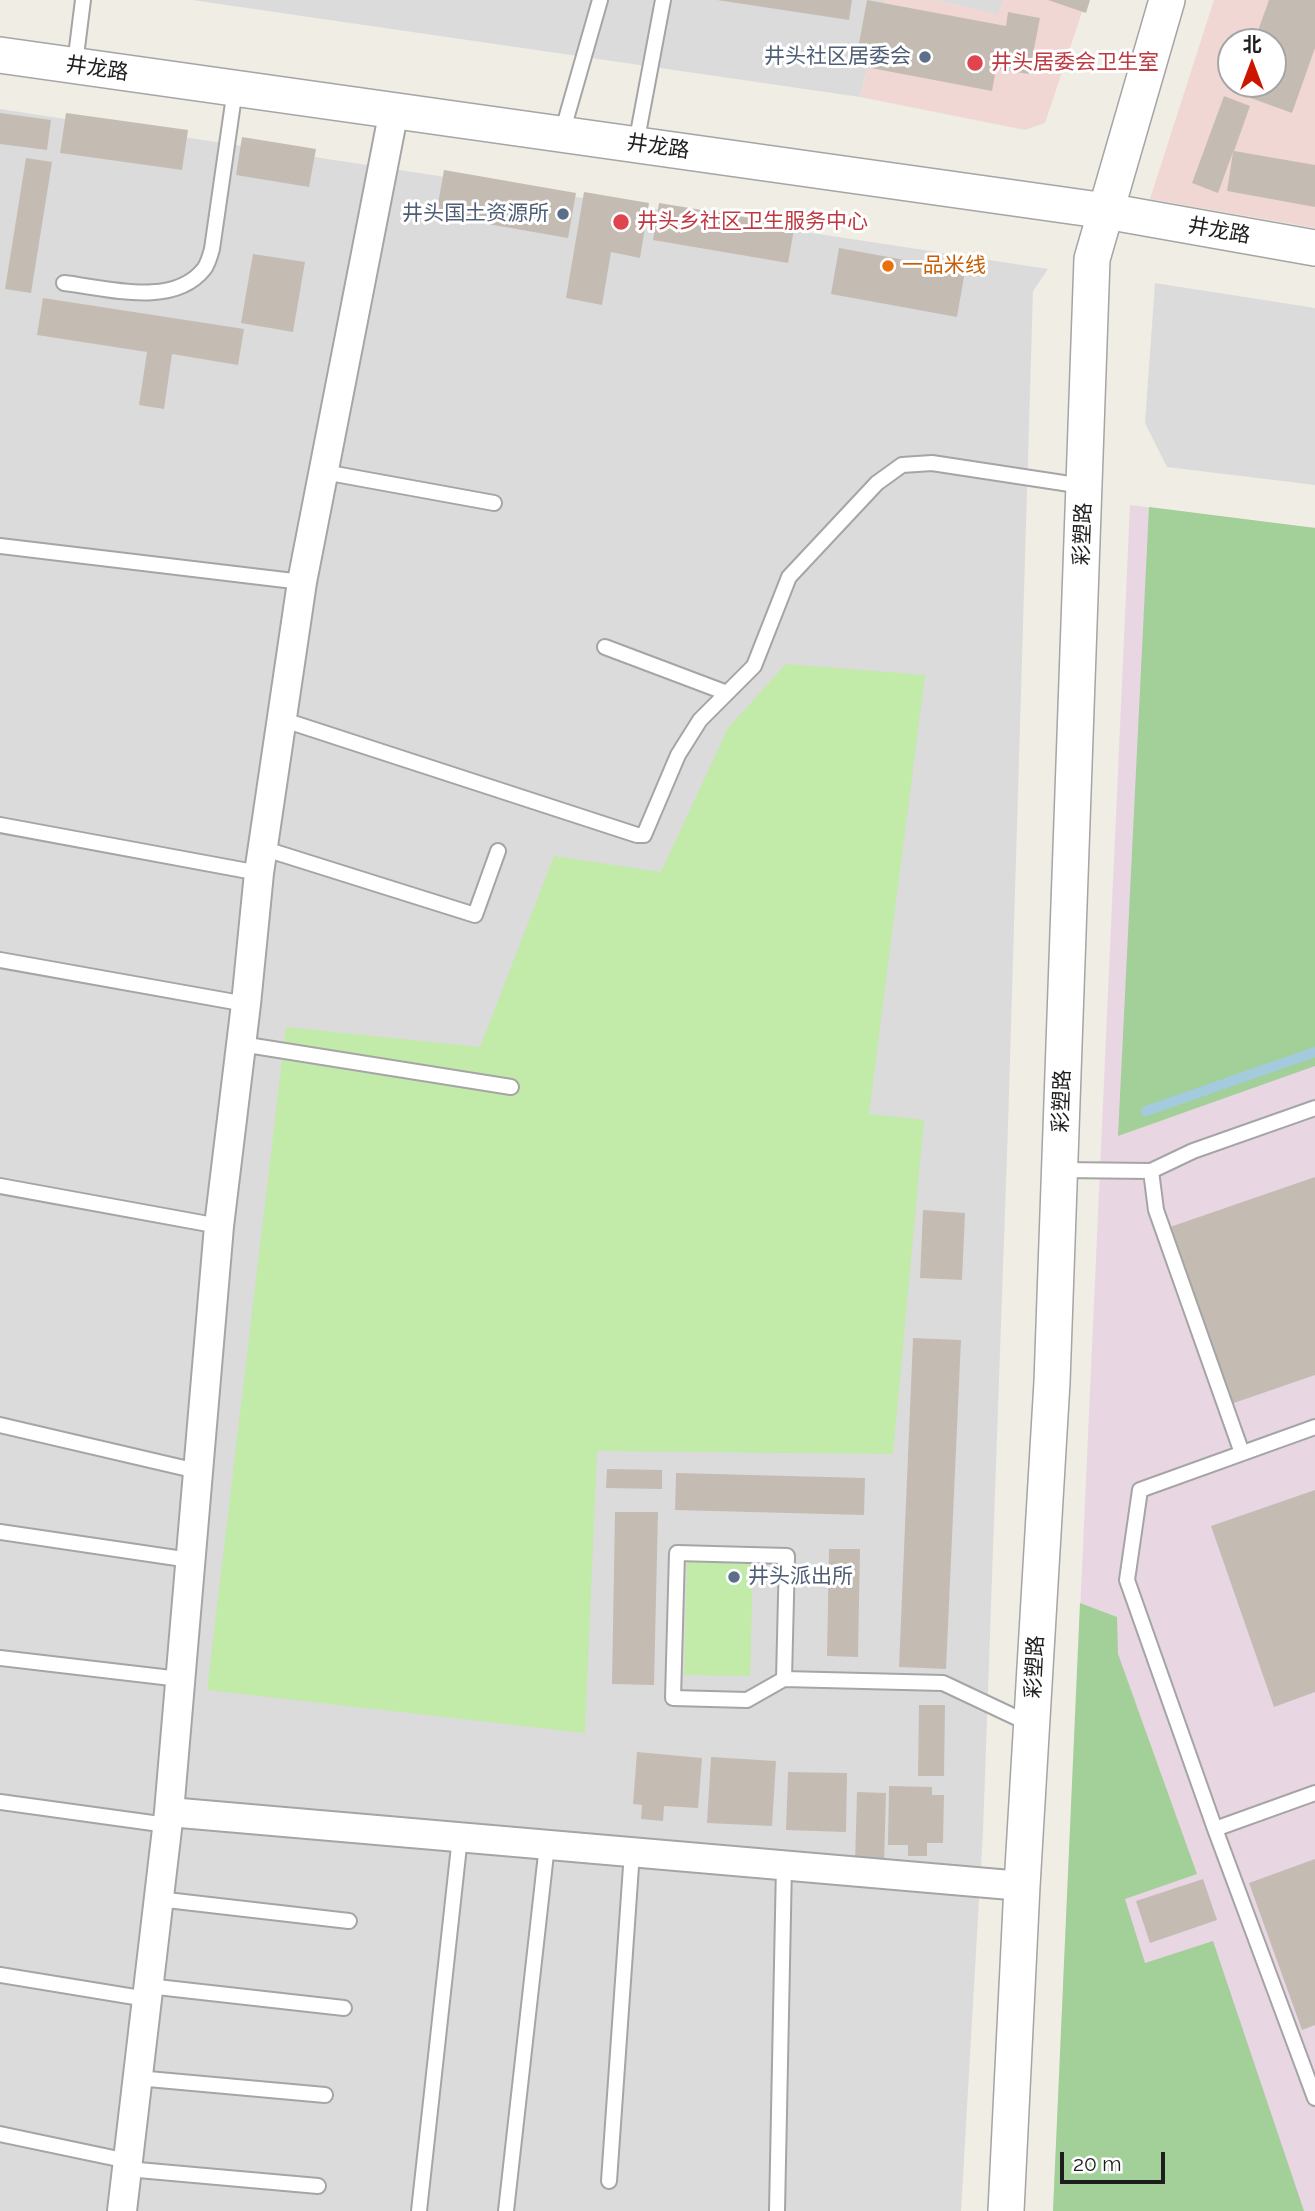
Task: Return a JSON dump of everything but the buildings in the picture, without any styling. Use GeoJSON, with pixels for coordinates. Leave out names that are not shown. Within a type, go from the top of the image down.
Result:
{"type":"FeatureCollection","features":[{"type":"Feature","properties":{"kind":"street","name":"彩塑路"},"geometry":{"type":"LineString","coordinates":[[1006,2211],[1052,1382],[1092,259],[1167,0]]}},
{"type":"Feature","properties":{"kind":"street","name":"井龙路"},"geometry":{"type":"LineString","coordinates":[[0,55],[1106,211],[1315,248]]}},
{"type":"Feature","properties":{"kind":"street"},"geometry":{"type":"LineString","coordinates":[[122,2211],[168,1818],[219,1226],[260,861],[302,582],[394,110]]}},
{"type":"Feature","properties":{"kind":"street"},"geometry":{"type":"LineString","coordinates":[[168,1818],[460,1837],[1022,1886]]}},
{"type":"Feature","properties":{"kind":"lane"},"geometry":{"type":"LineString","coordinates":[[75,66],[83,0]]}},
{"type":"Feature","properties":{"kind":"lane"},"geometry":{"type":"LineString","coordinates":[[562,133],[600,0]]}},
{"type":"Feature","properties":{"kind":"lane"},"geometry":{"type":"LineString","coordinates":[[636,144],[663,0]]}},
{"type":"Feature","properties":{"kind":"lane"},"geometry":{"type":"LineString","coordinates":[[64,284],[149,293],[170,292],[191,282],[206,268],[212,249],[236,87]]}},
{"type":"Feature","properties":{"kind":"lane"},"geometry":{"type":"LineString","coordinates":[[281,719],[636,835],[644,835],[678,755],[700,720],[754,666],[789,577],[877,483],[902,466],[932,463],[1084,486]]}},
{"type":"Feature","properties":{"kind":"lane"},"geometry":{"type":"LineString","coordinates":[[324,472],[494,503]]}},
{"type":"Feature","properties":{"kind":"lane"},"geometry":{"type":"LineString","coordinates":[[0,546],[302,582]]}},
{"type":"Feature","properties":{"kind":"lane"},"geometry":{"type":"LineString","coordinates":[[605,647],[727,693]]}},
{"type":"Feature","properties":{"kind":"lane"},"geometry":{"type":"LineString","coordinates":[[0,825],[260,861],[475,915],[498,851]]}},
{"type":"Feature","properties":{"kind":"lane"},"geometry":{"type":"LineString","coordinates":[[0,960],[246,1004]]}},
{"type":"Feature","properties":{"kind":"lane"},"geometry":{"type":"LineString","coordinates":[[241,1044],[511,1087]]}},
{"type":"Feature","properties":{"kind":"lane"},"geometry":{"type":"LineString","coordinates":[[1059,1170],[1151,1171],[1192,1151],[1315,1108]]}},
{"type":"Feature","properties":{"kind":"lane"},"geometry":{"type":"LineString","coordinates":[[1151,1171],[1156,1210],[1242,1453]]}},
{"type":"Feature","properties":{"kind":"lane"},"geometry":{"type":"LineString","coordinates":[[0,1185],[219,1226]]}},
{"type":"Feature","properties":{"kind":"lane"},"geometry":{"type":"LineString","coordinates":[[0,1425],[197,1471]]}},
{"type":"Feature","properties":{"kind":"lane"},"geometry":{"type":"LineString","coordinates":[[1315,1427],[1140,1490],[1128,1580],[1215,1829],[1315,2098]]}},
{"type":"Feature","properties":{"kind":"lane"},"geometry":{"type":"LineString","coordinates":[[0,1532],[190,1560]]}},
{"type":"Feature","properties":{"kind":"lane"},"geometry":{"type":"LineString","coordinates":[[784,1679],[787,1556],[677,1553],[673,1698],[747,1700],[784,1679],[943,1683],[1031,1725]]}},
{"type":"Feature","properties":{"kind":"lane"},"geometry":{"type":"LineString","coordinates":[[0,1658],[180,1679]]}},
{"type":"Feature","properties":{"kind":"lane"},"geometry":{"type":"LineString","coordinates":[[1215,1829],[1315,1793]]}},
{"type":"Feature","properties":{"kind":"lane"},"geometry":{"type":"LineString","coordinates":[[0,1802],[168,1818]]}},
{"type":"Feature","properties":{"kind":"lane"},"geometry":{"type":"LineString","coordinates":[[419,2211],[460,1837]]}},
{"type":"Feature","properties":{"kind":"lane"},"geometry":{"type":"LineString","coordinates":[[506,2211],[547,1844]]}},
{"type":"Feature","properties":{"kind":"lane"},"geometry":{"type":"LineString","coordinates":[[609,2181],[632,1852]]}},
{"type":"Feature","properties":{"kind":"lane"},"geometry":{"type":"LineString","coordinates":[[777,2211],[784,1865]]}},
{"type":"Feature","properties":{"kind":"lane"},"geometry":{"type":"LineString","coordinates":[[158,1899],[349,1921]]}},
{"type":"Feature","properties":{"kind":"lane"},"geometry":{"type":"LineString","coordinates":[[0,1975],[147,1992],[344,2008]]}},
{"type":"Feature","properties":{"kind":"lane"},"geometry":{"type":"LineString","coordinates":[[137,2078],[325,2095]]}},
{"type":"Feature","properties":{"kind":"lane"},"geometry":{"type":"LineString","coordinates":[[0,2134],[127,2165],[318,2186]]}},
{"type":"Feature","properties":{"kind":"shaded area"},"geometry":{"type":"Polygon","coordinates":[[[192,0],[885,0],[860,97],[192,0]]]}},
{"type":"Feature","properties":{"kind":"shaded area"},"geometry":{"type":"Polygon","coordinates":[[[885,0],[935,0],[998,14],[1003,0],[1086,0],[1045,123],[1025,130],[860,97],[885,0]]]}},
{"type":"Feature","properties":{"kind":"shaded area"},"geometry":{"type":"Polygon","coordinates":[[[935,0],[1003,0],[998,15],[935,0]]]}},
{"type":"Feature","properties":{"kind":"shaded area"},"geometry":{"type":"Polygon","coordinates":[[[1214,0],[1315,0],[1315,228],[1150,199],[1214,0]]]}},
{"type":"Feature","properties":{"kind":"shaded area"},"geometry":{"type":"Polygon","coordinates":[[[0,109],[1048,269],[1033,291],[1008,1126],[983,1831],[961,2211],[0,2211],[0,109]]]}},
{"type":"Feature","properties":{"kind":"shaded area"},"geometry":{"type":"Polygon","coordinates":[[[1155,283],[1315,308],[1315,485],[1167,467],[1145,423],[1155,283]]]}},
{"type":"Feature","properties":{"kind":"shaded area"},"geometry":{"type":"Polygon","coordinates":[[[1130,505],[1315,528],[1315,2211],[1053,2211],[1130,505]]]}},
{"type":"Feature","properties":{"kind":"green space"},"geometry":{"type":"Polygon","coordinates":[[[1149,507],[1315,528],[1315,1066],[1118,1136],[1149,507]]]}},
{"type":"Feature","properties":{"kind":"green space"},"geometry":{"type":"Polygon","coordinates":[[[786,664],[925,675],[869,1114],[924,1120],[893,1454],[597,1451],[585,1733],[207,1690],[286,1027],[480,1047],[554,856],[661,872],[728,728],[786,664]]]}},
{"type":"Feature","properties":{"kind":"green space"},"geometry":{"type":"Polygon","coordinates":[[[687,1562],[753,1564],[750,1676],[684,1675],[687,1562]]]}},
{"type":"Feature","properties":{"kind":"green space"},"geometry":{"type":"Polygon","coordinates":[[[1080,1603],[1117,1617],[1118,1654],[1197,1874],[1125,1899],[1145,1963],[1213,1941],[1304,2211],[1053,2211],[1080,1603]]]}},
{"type":"Feature","properties":{"kind":"waterway"},"geometry":{"type":"LineString","coordinates":[[1146,1111],[1315,1052]]}},
{"type":"Feature","properties":{"kind":"place","name":"井头社区居委会"},"geometry":{"type":"Point","coordinates":[925,57]}},
{"type":"Feature","properties":{"kind":"place","name":"井头居委会卫生室"},"geometry":{"type":"Point","coordinates":[975,63]}},
{"type":"Feature","properties":{"kind":"place","name":"井头国土资源所"},"geometry":{"type":"Point","coordinates":[563,214]}},
{"type":"Feature","properties":{"kind":"place","name":"井头乡社区卫生服务中心"},"geometry":{"type":"Point","coordinates":[621,222]}},
{"type":"Feature","properties":{"kind":"place","name":"一品米线"},"geometry":{"type":"Point","coordinates":[888,266]}},
{"type":"Feature","properties":{"kind":"place","name":"井头派出所"},"geometry":{"type":"Point","coordinates":[734,1577]}}]}
